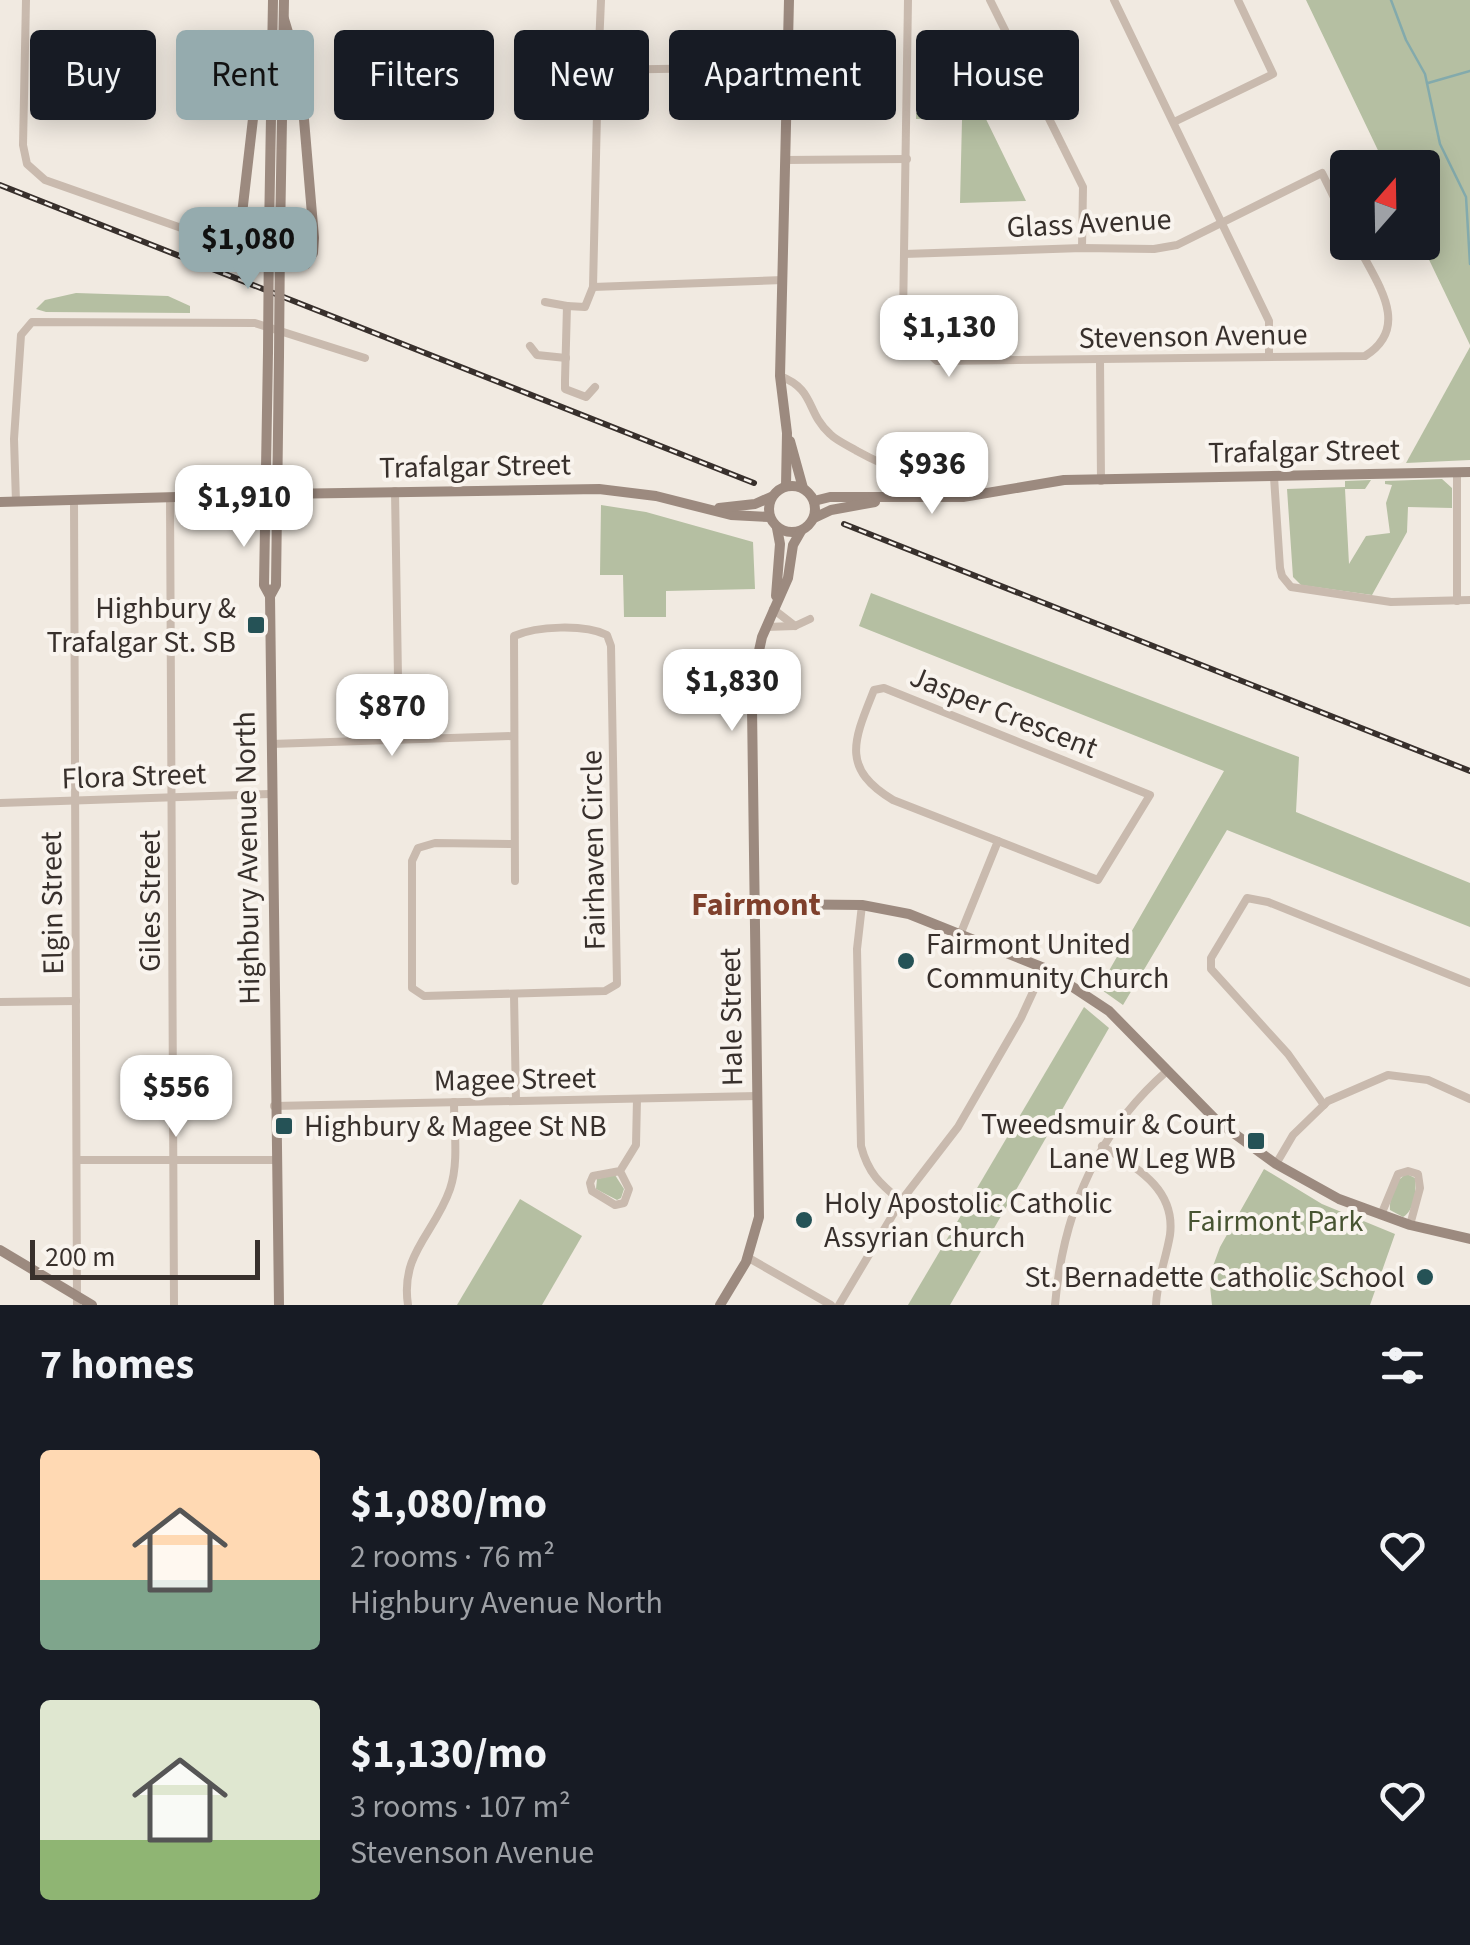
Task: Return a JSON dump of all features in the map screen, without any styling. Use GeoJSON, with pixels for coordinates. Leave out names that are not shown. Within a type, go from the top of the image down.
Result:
{"type":"FeatureCollection","features":[{"type":"Feature","properties":{"kind":"main road","name":"Highbury Avenue North"},"geometry":{"type":"LineString","coordinates":[[272,0],[272,30]]}},
{"type":"Feature","properties":{"kind":"main road","name":"Highbury Avenue North"},"geometry":{"type":"LineString","coordinates":[[270,596],[264,586],[264,494],[273,354],[284,0]]}},
{"type":"Feature","properties":{"kind":"main road"},"geometry":{"type":"LineString","coordinates":[[789,0],[789,30]]}},
{"type":"Feature","properties":{"kind":"main road"},"geometry":{"type":"LineString","coordinates":[[284,20],[300,72],[314,238],[313,253],[306,264]]}},
{"type":"Feature","properties":{"kind":"main road"},"geometry":{"type":"LineString","coordinates":[[241,249],[253,120]]}},
{"type":"Feature","properties":{"kind":"main road","name":"Highbury Avenue North"},"geometry":{"type":"LineString","coordinates":[[273,120],[275,235]]}},
{"type":"Feature","properties":{"kind":"main road"},"geometry":{"type":"LineString","coordinates":[[786,120],[780,376],[787,434],[786,486]]}},
{"type":"Feature","properties":{"kind":"main road"},"geometry":{"type":"LineString","coordinates":[[219,243],[234,236],[241,226]]}},
{"type":"Feature","properties":{"kind":"main road","name":"Highbury Avenue North"},"geometry":{"type":"LineString","coordinates":[[273,354],[278,494],[276,585],[270,596],[270,794],[281,1303]]}},
{"type":"Feature","properties":{"kind":"main road"},"geometry":{"type":"LineString","coordinates":[[787,434],[803,488],[814,501],[814,518],[802,530],[789,532],[778,528],[770,517],[771,497],[786,486],[803,488]]}},
{"type":"Feature","properties":{"kind":"main road","name":"Trafalgar Street"},"geometry":{"type":"LineString","coordinates":[[814,501],[830,497],[963,497],[1064,480],[1470,472]]}},
{"type":"Feature","properties":{"kind":"main road","name":"Trafalgar Street"},"geometry":{"type":"LineString","coordinates":[[0,502],[599,489],[656,496],[732,516],[770,517]]}},
{"type":"Feature","properties":{"kind":"main road","name":"Trafalgar Street"},"geometry":{"type":"LineString","coordinates":[[708,509],[756,504],[771,497]]}},
{"type":"Feature","properties":{"kind":"main road","name":"Trafalgar Street"},"geometry":{"type":"LineString","coordinates":[[814,518],[831,510],[900,497]]}},
{"type":"Feature","properties":{"kind":"main road","name":"Hale Street"},"geometry":{"type":"LineString","coordinates":[[774,606],[778,528]]}},
{"type":"Feature","properties":{"kind":"main road","name":"Hale Street"},"geometry":{"type":"LineString","coordinates":[[720,1305],[748,1257],[759,1217],[752,708],[755,669],[766,627],[788,578],[793,545],[802,530]]}},
{"type":"Feature","properties":{"kind":"main road"},"geometry":{"type":"LineString","coordinates":[[754,904],[862,905],[909,914],[1044,968],[1108,1011],[1217,1121],[1276,1164],[1339,1200],[1410,1226],[1470,1240]]}},
{"type":"Feature","properties":{"kind":"main road"},"geometry":{"type":"LineString","coordinates":[[0,1250],[77,1300],[92,1305]]}},
{"type":"Feature","properties":{"kind":"street"},"geometry":{"type":"LineString","coordinates":[[26,0],[23,145],[27,164],[45,180],[219,243],[295,268],[306,264]]}},
{"type":"Feature","properties":{"kind":"street"},"geometry":{"type":"LineString","coordinates":[[600,30],[601,0]]}},
{"type":"Feature","properties":{"kind":"street","name":"Stevenson Avenue"},"geometry":{"type":"LineString","coordinates":[[908,0],[903,316],[908,333],[937,361],[1366,356],[1381,346],[1388,335],[1390,317],[1364,260]]}},
{"type":"Feature","properties":{"kind":"street"},"geometry":{"type":"LineString","coordinates":[[990,0],[1083,187],[1082,248]]}},
{"type":"Feature","properties":{"kind":"street"},"geometry":{"type":"LineString","coordinates":[[1114,0],[1269,321],[1269,357]]}},
{"type":"Feature","properties":{"kind":"street"},"geometry":{"type":"LineString","coordinates":[[1174,122],[1274,74],[1238,0]]}},
{"type":"Feature","properties":{"kind":"street"},"geometry":{"type":"LineString","coordinates":[[544,302],[585,307],[593,287],[597,120]]}},
{"type":"Feature","properties":{"kind":"street"},"geometry":{"type":"LineString","coordinates":[[785,160],[907,159]]}},
{"type":"Feature","properties":{"kind":"street","name":"Glass Avenue"},"geometry":{"type":"LineString","coordinates":[[904,254],[1177,245],[1322,173],[1330,189]]}},
{"type":"Feature","properties":{"kind":"street"},"geometry":{"type":"LineString","coordinates":[[593,287],[782,280]]}},
{"type":"Feature","properties":{"kind":"street"},"geometry":{"type":"LineString","coordinates":[[568,306],[565,389],[586,397],[595,387]]}},
{"type":"Feature","properties":{"kind":"street"},"geometry":{"type":"LineString","coordinates":[[16,502],[14,439],[21,335],[39,319],[256,324],[365,358]]}},
{"type":"Feature","properties":{"kind":"street"},"geometry":{"type":"LineString","coordinates":[[530,346],[537,355],[566,358]]}},
{"type":"Feature","properties":{"kind":"street","name":"Stevenson Avenue"},"geometry":{"type":"LineString","coordinates":[[1100,360],[1101,480]]}},
{"type":"Feature","properties":{"kind":"street"},"geometry":{"type":"LineString","coordinates":[[780,376],[800,384],[830,434],[849,446],[886,467],[916,477],[956,479]]}},
{"type":"Feature","properties":{"kind":"street"},"geometry":{"type":"LineString","coordinates":[[1457,473],[1458,600]]}},
{"type":"Feature","properties":{"kind":"street"},"geometry":{"type":"LineString","coordinates":[[1274,477],[1280,568],[1291,586],[1391,602],[1470,600]]}},
{"type":"Feature","properties":{"kind":"street"},"geometry":{"type":"LineString","coordinates":[[396,491],[399,740]]}},
{"type":"Feature","properties":{"kind":"street","name":"Giles Street"},"geometry":{"type":"LineString","coordinates":[[170,497],[174,1305]]}},
{"type":"Feature","properties":{"kind":"street","name":"Elgin Street"},"geometry":{"type":"LineString","coordinates":[[74,500],[77,1300]]}},
{"type":"Feature","properties":{"kind":"street"},"geometry":{"type":"LineString","coordinates":[[774,606],[795,626]]}},
{"type":"Feature","properties":{"kind":"street"},"geometry":{"type":"LineString","coordinates":[[766,627],[795,626],[810,619]]}},
{"type":"Feature","properties":{"kind":"street","name":"Fairhaven Circle"},"geometry":{"type":"LineString","coordinates":[[526,630],[596,630],[607,635],[611,646],[617,827],[617,984],[606,991],[424,996],[412,988],[412,861],[418,848],[435,844],[513,844],[512,736],[514,636],[526,630]]}},
{"type":"Feature","properties":{"kind":"street","name":"Jasper Crescent"},"geometry":{"type":"LineString","coordinates":[[884,688],[1150,795],[1098,880],[998,841],[893,800],[871,787],[856,766],[858,738],[874,690],[884,688]]}},
{"type":"Feature","properties":{"kind":"street"},"geometry":{"type":"LineString","coordinates":[[271,744],[512,736]]}},
{"type":"Feature","properties":{"kind":"street","name":"Flora Street"},"geometry":{"type":"LineString","coordinates":[[0,802],[270,794]]}},
{"type":"Feature","properties":{"kind":"street"},"geometry":{"type":"LineString","coordinates":[[960,935],[998,841]]}},
{"type":"Feature","properties":{"kind":"street"},"geometry":{"type":"LineString","coordinates":[[513,844],[515,881]]}},
{"type":"Feature","properties":{"kind":"street"},"geometry":{"type":"LineString","coordinates":[[1324,1104],[1288,1054],[1211,970],[1211,958],[1247,898],[1268,902],[1470,982]]}},
{"type":"Feature","properties":{"kind":"street"},"geometry":{"type":"LineString","coordinates":[[862,905],[857,949],[861,1146],[875,1180],[901,1201]]}},
{"type":"Feature","properties":{"kind":"street"},"geometry":{"type":"LineString","coordinates":[[839,1305],[901,1201],[958,1127],[1021,1018],[1044,968]]}},
{"type":"Feature","properties":{"kind":"street"},"geometry":{"type":"LineString","coordinates":[[514,994],[516,1101]]}},
{"type":"Feature","properties":{"kind":"street"},"geometry":{"type":"LineString","coordinates":[[0,1002],[76,1001]]}},
{"type":"Feature","properties":{"kind":"street"},"geometry":{"type":"LineString","coordinates":[[1055,1305],[1071,1218],[1087,1173],[1130,1107],[1166,1071]]}},
{"type":"Feature","properties":{"kind":"street"},"geometry":{"type":"LineString","coordinates":[[1276,1164],[1293,1135],[1324,1104],[1388,1075],[1428,1080],[1470,1099]]}},
{"type":"Feature","properties":{"kind":"street","name":"Magee Street"},"geometry":{"type":"LineString","coordinates":[[274,1106],[758,1096]]}},
{"type":"Feature","properties":{"kind":"street"},"geometry":{"type":"LineString","coordinates":[[620,1171],[628,1189],[629,1197],[624,1203],[615,1204],[592,1192],[593,1176],[620,1171],[636,1145],[637,1099]]}},
{"type":"Feature","properties":{"kind":"street"},"geometry":{"type":"LineString","coordinates":[[408,1305],[406,1272],[449,1193],[455,1172],[454,1102]]}},
{"type":"Feature","properties":{"kind":"street"},"geometry":{"type":"LineString","coordinates":[[1102,1146],[1144,1173],[1162,1192],[1169,1210],[1170,1233],[1160,1268],[1156,1305]]}},
{"type":"Feature","properties":{"kind":"street"},"geometry":{"type":"LineString","coordinates":[[77,1160],[275,1160]]}},
{"type":"Feature","properties":{"kind":"street"},"geometry":{"type":"LineString","coordinates":[[1381,1215],[1398,1174],[1418,1174],[1420,1188],[1410,1226]]}},
{"type":"Feature","properties":{"kind":"street"},"geometry":{"type":"LineString","coordinates":[[748,1257],[831,1305]]}},
{"type":"Feature","properties":{"kind":"green space"},"geometry":{"type":"Polygon","coordinates":[[[1306,0],[1470,0],[1470,345],[1429,260],[1440,260],[1440,150],[1378,150],[1306,0]]]}},
{"type":"Feature","properties":{"kind":"green space"},"geometry":{"type":"Polygon","coordinates":[[[962,120],[986,120],[1026,201],[960,203],[962,120]]]}},
{"type":"Feature","properties":{"kind":"green space"},"geometry":{"type":"Polygon","coordinates":[[[76,293],[168,296],[190,306],[190,313],[36,309],[45,300],[76,293]]]}},
{"type":"Feature","properties":{"kind":"green space"},"geometry":{"type":"Polygon","coordinates":[[[1470,347],[1470,460],[1406,463],[1470,347]]]}},
{"type":"Feature","properties":{"kind":"green space"},"geometry":{"type":"Polygon","coordinates":[[[1442,479],[1452,488],[1452,508],[1408,507],[1407,532],[1372,595],[1301,585],[1293,577],[1287,489],[1345,487],[1345,481],[1371,480],[1365,489],[1345,489],[1349,564],[1366,536],[1390,533],[1386,503],[1392,485],[1385,481],[1442,479]]]}},
{"type":"Feature","properties":{"kind":"green space"},"geometry":{"type":"Polygon","coordinates":[[[601,505],[646,512],[753,542],[755,589],[666,591],[666,617],[624,617],[623,575],[600,575],[601,505]]]}},
{"type":"Feature","properties":{"kind":"green space"},"geometry":{"type":"Polygon","coordinates":[[[871,593],[1299,757],[1296,812],[1470,883],[1470,927],[1227,830],[1123,1005],[1099,988],[1224,771],[859,626],[871,593]]]}},
{"type":"Feature","properties":{"kind":"green space"},"geometry":{"type":"Polygon","coordinates":[[[1084,1007],[1109,1028],[950,1305],[908,1305],[1084,1007]]]}},
{"type":"Feature","properties":{"kind":"green space","name":"Fairmont Park"},"geometry":{"type":"Polygon","coordinates":[[[1264,1169],[1322,1204],[1395,1234],[1370,1305],[1212,1305],[1209,1277],[1220,1247],[1264,1169]]]}},
{"type":"Feature","properties":{"kind":"green space"},"geometry":{"type":"Polygon","coordinates":[[[1407,1174],[1415,1178],[1416,1188],[1412,1205],[1403,1217],[1390,1210],[1390,1205],[1396,1184],[1407,1174]]]}},
{"type":"Feature","properties":{"kind":"green space"},"geometry":{"type":"Polygon","coordinates":[[[615,1175],[624,1189],[617,1200],[596,1189],[597,1179],[615,1175]]]}},
{"type":"Feature","properties":{"kind":"green space"},"geometry":{"type":"Polygon","coordinates":[[[520,1199],[582,1236],[542,1305],[457,1305],[520,1199]]]}},
{"type":"Feature","properties":{"kind":"waterway"},"geometry":{"type":"LineString","coordinates":[[1391,0],[1406,40],[1425,74],[1440,144],[1466,197],[1470,264]]}},
{"type":"Feature","properties":{"kind":"waterway"},"geometry":{"type":"LineString","coordinates":[[1428,83],[1470,71]]}},
{"type":"Feature","properties":{"kind":"railway"},"geometry":{"type":"LineString","coordinates":[[0,185],[754,483]]}},
{"type":"Feature","properties":{"kind":"railway"},"geometry":{"type":"LineString","coordinates":[[844,524],[1470,771]]}},
{"type":"Feature","properties":{"kind":"place","name":"Highbury & Trafalgar St. SB"},"geometry":{"type":"Point","coordinates":[256,625]}},
{"type":"Feature","properties":{"kind":"place","name":"Fairmont United Community Church"},"geometry":{"type":"Point","coordinates":[906,961]}},
{"type":"Feature","properties":{"kind":"place","name":"Highbury & Magee St NB"},"geometry":{"type":"Point","coordinates":[284,1126]}},
{"type":"Feature","properties":{"kind":"place","name":"Tweedsmuir & Court Lane W Leg WB"},"geometry":{"type":"Point","coordinates":[1256,1141]}},
{"type":"Feature","properties":{"kind":"place","name":"Holy Apostolic Catholic Assyrian Church"},"geometry":{"type":"Point","coordinates":[804,1220]}},
{"type":"Feature","properties":{"kind":"place","name":"St. Bernadette Catholic School"},"geometry":{"type":"Point","coordinates":[1425,1277]}},
{"type":"Feature","properties":{"kind":"district","name":"Fairmont"},"geometry":{"type":"Point","coordinates":[756,904]}}]}
